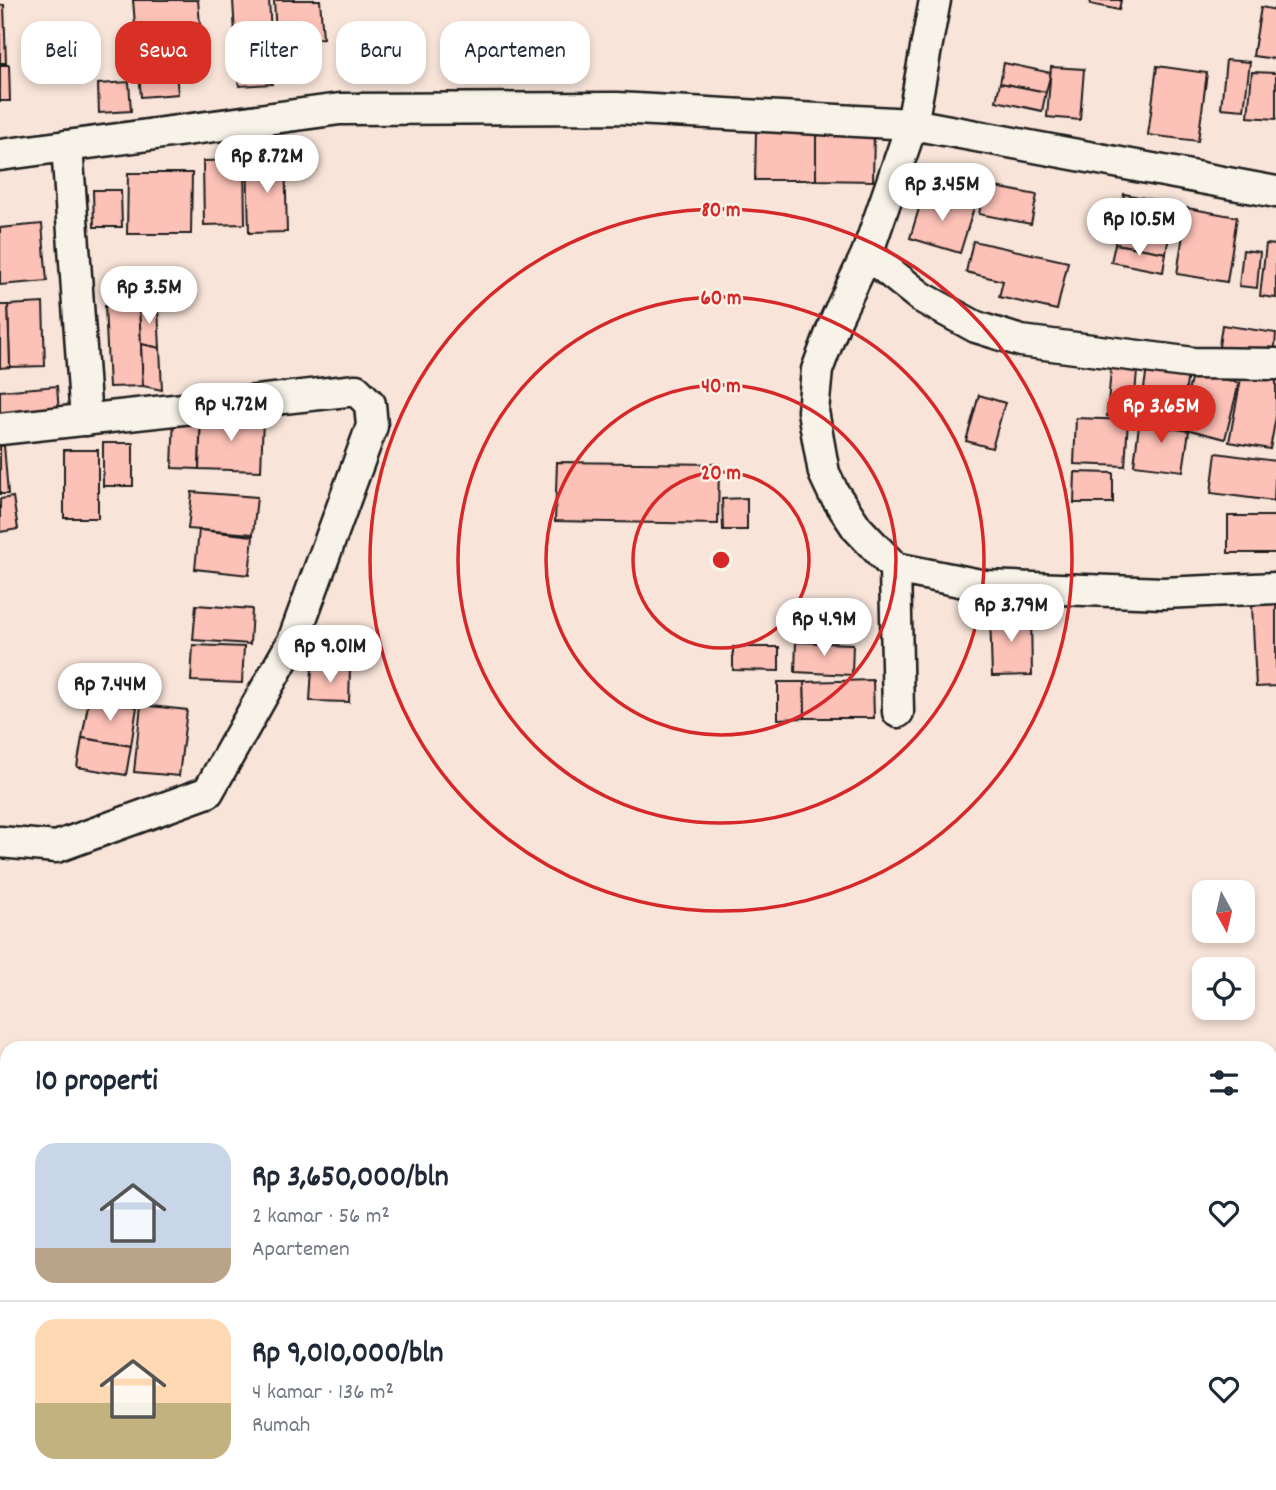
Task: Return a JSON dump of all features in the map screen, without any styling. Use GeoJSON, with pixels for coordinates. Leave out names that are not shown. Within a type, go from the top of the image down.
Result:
{"type":"FeatureCollection","features":[{"type":"Feature","properties":{"kind":"street"},"geometry":{"type":"LineString","coordinates":[[934,0],[912,124],[867,254],[837,317],[817,370],[813,411],[824,473],[833,492],[857,527],[895,568],[985,586],[1163,593],[1276,588]]}},
{"type":"Feature","properties":{"kind":"street"},"geometry":{"type":"LineString","coordinates":[[0,155],[340,109],[617,108],[912,124],[1276,192]]}},
{"type":"Feature","properties":{"kind":"street"},"geometry":{"type":"LineString","coordinates":[[67,146],[86,420]]}},
{"type":"Feature","properties":{"kind":"street"},"geometry":{"type":"LineString","coordinates":[[867,254],[921,297],[976,327],[1021,341],[1194,363],[1276,365]]}},
{"type":"Feature","properties":{"kind":"street"},"geometry":{"type":"LineString","coordinates":[[0,429],[356,390],[370,404],[372,426],[293,641],[208,792],[56,847],[0,842]]}},
{"type":"Feature","properties":{"kind":"street"},"geometry":{"type":"LineString","coordinates":[[895,568],[898,712]]}},
{"type":"Feature","properties":{"kind":"building"},"geometry":{"type":"Polygon","coordinates":[[[133,0],[198,0],[200,21],[135,21],[133,0]]]}},
{"type":"Feature","properties":{"kind":"building"},"geometry":{"type":"Polygon","coordinates":[[[233,0],[269,0],[270,21],[234,21],[233,0]]]}},
{"type":"Feature","properties":{"kind":"building"},"geometry":{"type":"Polygon","coordinates":[[[274,0],[320,0],[322,21],[275,21],[274,0]]]}},
{"type":"Feature","properties":{"kind":"building"},"geometry":{"type":"Polygon","coordinates":[[[1091,0],[1121,0],[1119,10],[1090,4],[1091,0]]]}},
{"type":"Feature","properties":{"kind":"building"},"geometry":{"type":"Polygon","coordinates":[[[0,5],[4,5],[6,63],[0,63],[0,5]]]}},
{"type":"Feature","properties":{"kind":"building"},"geometry":{"type":"Polygon","coordinates":[[[1261,7],[1276,10],[1276,59],[1253,56],[1261,7]]]}},
{"type":"Feature","properties":{"kind":"building"},"geometry":{"type":"Polygon","coordinates":[[[1226,60],[1250,62],[1244,110],[1221,108],[1226,60]]]}},
{"type":"Feature","properties":{"kind":"building"},"geometry":{"type":"Polygon","coordinates":[[[1004,63],[1051,73],[1046,92],[1000,83],[1004,63]]]}},
{"type":"Feature","properties":{"kind":"building"},"geometry":{"type":"Polygon","coordinates":[[[0,65],[9,65],[10,101],[0,101],[0,65]]]}},
{"type":"Feature","properties":{"kind":"building"},"geometry":{"type":"Polygon","coordinates":[[[1157,66],[1207,73],[1198,141],[1148,135],[1157,66]]]}},
{"type":"Feature","properties":{"kind":"building"},"geometry":{"type":"Polygon","coordinates":[[[1051,67],[1084,69],[1080,120],[1047,117],[1051,67]]]}},
{"type":"Feature","properties":{"kind":"building"},"geometry":{"type":"Polygon","coordinates":[[[1252,72],[1276,73],[1276,119],[1248,117],[1252,72]]]}},
{"type":"Feature","properties":{"kind":"building"},"geometry":{"type":"Polygon","coordinates":[[[1000,83],[1046,92],[1042,111],[996,101],[1000,83]]]}},
{"type":"Feature","properties":{"kind":"building"},"geometry":{"type":"Polygon","coordinates":[[[98,84],[129,84],[131,111],[99,113],[98,84]]]}},
{"type":"Feature","properties":{"kind":"building"},"geometry":{"type":"Polygon","coordinates":[[[140,84],[177,84],[178,94],[141,97],[140,84]]]}},
{"type":"Feature","properties":{"kind":"building"},"geometry":{"type":"Polygon","coordinates":[[[239,84],[272,84],[239,86],[239,84]]]}},
{"type":"Feature","properties":{"kind":"building"},"geometry":{"type":"Polygon","coordinates":[[[756,131],[816,131],[816,180],[755,180],[756,131]]]}},
{"type":"Feature","properties":{"kind":"building"},"geometry":{"type":"Polygon","coordinates":[[[816,131],[874,132],[873,181],[816,180],[816,131]]]}},
{"type":"Feature","properties":{"kind":"building"},"geometry":{"type":"Polygon","coordinates":[[[285,156],[287,232],[249,233],[247,157],[285,156]]]}},
{"type":"Feature","properties":{"kind":"building"},"geometry":{"type":"Polygon","coordinates":[[[244,160],[245,224],[204,225],[203,161],[244,160]]]}},
{"type":"Feature","properties":{"kind":"building"},"geometry":{"type":"Polygon","coordinates":[[[128,173],[192,173],[191,234],[127,234],[128,173]]]}},
{"type":"Feature","properties":{"kind":"building"},"geometry":{"type":"Polygon","coordinates":[[[985,185],[1037,195],[1031,224],[979,214],[985,185]]]}},
{"type":"Feature","properties":{"kind":"building"},"geometry":{"type":"Polygon","coordinates":[[[93,190],[121,190],[122,227],[94,227],[93,190]]]}},
{"type":"Feature","properties":{"kind":"building"},"geometry":{"type":"Polygon","coordinates":[[[924,192],[974,208],[960,253],[910,238],[924,192]]]}},
{"type":"Feature","properties":{"kind":"building"},"geometry":{"type":"Polygon","coordinates":[[[1124,194],[1175,204],[1166,253],[1115,244],[1124,194]]]}},
{"type":"Feature","properties":{"kind":"building"},"geometry":{"type":"Polygon","coordinates":[[[1187,208],[1237,217],[1227,282],[1177,274],[1187,208]]]}},
{"type":"Feature","properties":{"kind":"building"},"geometry":{"type":"Polygon","coordinates":[[[42,224],[47,281],[0,285],[0,228],[42,224]]]}},
{"type":"Feature","properties":{"kind":"building"},"geometry":{"type":"Polygon","coordinates":[[[973,241],[1068,262],[1057,310],[999,297],[1003,281],[966,272],[973,241]]]}},
{"type":"Feature","properties":{"kind":"building"},"geometry":{"type":"Polygon","coordinates":[[[1115,244],[1166,253],[1163,272],[1111,262],[1115,244]]]}},
{"type":"Feature","properties":{"kind":"building"},"geometry":{"type":"Polygon","coordinates":[[[1266,244],[1276,245],[1276,298],[1260,296],[1266,244]]]}},
{"type":"Feature","properties":{"kind":"building"},"geometry":{"type":"Polygon","coordinates":[[[1243,250],[1260,252],[1257,288],[1239,286],[1243,250]]]}},
{"type":"Feature","properties":{"kind":"building"},"geometry":{"type":"Polygon","coordinates":[[[43,303],[45,366],[10,367],[8,305],[43,303]]]}},
{"type":"Feature","properties":{"kind":"building"},"geometry":{"type":"Polygon","coordinates":[[[139,304],[143,386],[109,387],[105,306],[139,304]]]}},
{"type":"Feature","properties":{"kind":"building"},"geometry":{"type":"Polygon","coordinates":[[[139,304],[158,309],[160,348],[141,344],[139,304]]]}},
{"type":"Feature","properties":{"kind":"building"},"geometry":{"type":"Polygon","coordinates":[[[0,305],[8,305],[10,367],[0,368],[0,305]]]}},
{"type":"Feature","properties":{"kind":"building"},"geometry":{"type":"Polygon","coordinates":[[[1222,325],[1276,333],[1274,361],[1218,353],[1222,325]]]}},
{"type":"Feature","properties":{"kind":"building"},"geometry":{"type":"Polygon","coordinates":[[[141,344],[160,348],[162,390],[143,386],[141,344]]]}},
{"type":"Feature","properties":{"kind":"building"},"geometry":{"type":"Polygon","coordinates":[[[1112,357],[1138,359],[1133,417],[1107,416],[1112,357]]]}},
{"type":"Feature","properties":{"kind":"building"},"geometry":{"type":"Polygon","coordinates":[[[1148,362],[1189,368],[1182,413],[1141,407],[1148,362]]]}},
{"type":"Feature","properties":{"kind":"building"},"geometry":{"type":"Polygon","coordinates":[[[1193,372],[1239,383],[1225,439],[1179,427],[1193,372]]]}},
{"type":"Feature","properties":{"kind":"building"},"geometry":{"type":"Polygon","coordinates":[[[1242,373],[1276,379],[1276,417],[1270,449],[1229,442],[1242,373]]]}},
{"type":"Feature","properties":{"kind":"building"},"geometry":{"type":"Polygon","coordinates":[[[57,386],[59,413],[0,418],[0,391],[57,386]]]}},
{"type":"Feature","properties":{"kind":"building"},"geometry":{"type":"Polygon","coordinates":[[[979,395],[1005,403],[992,448],[966,441],[979,395]]]}},
{"type":"Feature","properties":{"kind":"building"},"geometry":{"type":"Polygon","coordinates":[[[174,414],[201,415],[199,469],[172,468],[174,414]]]}},
{"type":"Feature","properties":{"kind":"building"},"geometry":{"type":"Polygon","coordinates":[[[201,415],[263,418],[261,471],[199,469],[201,415]]]}},
{"type":"Feature","properties":{"kind":"building"},"geometry":{"type":"Polygon","coordinates":[[[1140,417],[1170,421],[1169,428],[1189,431],[1183,471],[1134,465],[1140,417]]]}},
{"type":"Feature","properties":{"kind":"building"},"geometry":{"type":"Polygon","coordinates":[[[1076,418],[1128,420],[1125,466],[1074,464],[1076,418]]]}},
{"type":"Feature","properties":{"kind":"building"},"geometry":{"type":"Polygon","coordinates":[[[103,443],[133,443],[133,486],[103,486],[103,443]]]}},
{"type":"Feature","properties":{"kind":"building"},"geometry":{"type":"Polygon","coordinates":[[[4,445],[8,494],[0,494],[0,446],[4,445]]]}},
{"type":"Feature","properties":{"kind":"building"},"geometry":{"type":"Polygon","coordinates":[[[64,450],[98,450],[98,518],[64,518],[64,450]]]}},
{"type":"Feature","properties":{"kind":"building"},"geometry":{"type":"Polygon","coordinates":[[[1216,453],[1276,461],[1274,501],[1211,493],[1216,453]]]}},
{"type":"Feature","properties":{"kind":"building"},"geometry":{"type":"Polygon","coordinates":[[[557,462],[719,464],[718,524],[555,521],[557,462]]]}},
{"type":"Feature","properties":{"kind":"building"},"geometry":{"type":"Polygon","coordinates":[[[1075,472],[1113,473],[1113,503],[1074,503],[1075,472]]]}},
{"type":"Feature","properties":{"kind":"building"},"geometry":{"type":"Polygon","coordinates":[[[192,492],[257,497],[253,534],[188,529],[192,492]]]}},
{"type":"Feature","properties":{"kind":"building"},"geometry":{"type":"Polygon","coordinates":[[[13,497],[18,529],[0,532],[0,499],[13,497]]]}},
{"type":"Feature","properties":{"kind":"building"},"geometry":{"type":"Polygon","coordinates":[[[747,498],[747,530],[723,530],[722,499],[747,498]]]}},
{"type":"Feature","properties":{"kind":"building"},"geometry":{"type":"Polygon","coordinates":[[[1228,516],[1276,516],[1276,553],[1228,553],[1228,516]]]}},
{"type":"Feature","properties":{"kind":"building"},"geometry":{"type":"Polygon","coordinates":[[[199,530],[253,536],[249,575],[195,569],[199,530]]]}},
{"type":"Feature","properties":{"kind":"building"},"geometry":{"type":"Polygon","coordinates":[[[850,603],[851,631],[796,634],[795,606],[850,603]]]}},
{"type":"Feature","properties":{"kind":"building"},"geometry":{"type":"Polygon","coordinates":[[[1276,603],[1276,686],[1256,687],[1252,605],[1276,603]]]}},
{"type":"Feature","properties":{"kind":"building"},"geometry":{"type":"Polygon","coordinates":[[[196,605],[252,609],[250,644],[193,640],[196,605]]]}},
{"type":"Feature","properties":{"kind":"building"},"geometry":{"type":"Polygon","coordinates":[[[1031,613],[1032,675],[992,676],[990,614],[1031,613]]]}},
{"type":"Feature","properties":{"kind":"building"},"geometry":{"type":"Polygon","coordinates":[[[796,642],[853,644],[852,675],[795,672],[796,642]]]}},
{"type":"Feature","properties":{"kind":"building"},"geometry":{"type":"Polygon","coordinates":[[[193,645],[244,647],[242,683],[191,681],[193,645]]]}},
{"type":"Feature","properties":{"kind":"building"},"geometry":{"type":"Polygon","coordinates":[[[733,647],[779,647],[779,671],[733,670],[733,647]]]}},
{"type":"Feature","properties":{"kind":"building"},"geometry":{"type":"Polygon","coordinates":[[[312,668],[350,669],[349,702],[310,701],[312,668]]]}},
{"type":"Feature","properties":{"kind":"building"},"geometry":{"type":"Polygon","coordinates":[[[873,680],[874,718],[805,718],[804,682],[873,680]]]}},
{"type":"Feature","properties":{"kind":"building"},"geometry":{"type":"Polygon","coordinates":[[[778,682],[804,682],[805,718],[778,719],[778,682]]]}},
{"type":"Feature","properties":{"kind":"building"},"geometry":{"type":"Polygon","coordinates":[[[89,699],[137,707],[131,746],[82,738],[89,699]]]}},
{"type":"Feature","properties":{"kind":"building"},"geometry":{"type":"Polygon","coordinates":[[[141,705],[187,710],[179,776],[134,772],[141,705]]]}},
{"type":"Feature","properties":{"kind":"building"},"geometry":{"type":"Polygon","coordinates":[[[82,738],[131,746],[126,775],[77,767],[82,738]]]}}]}
